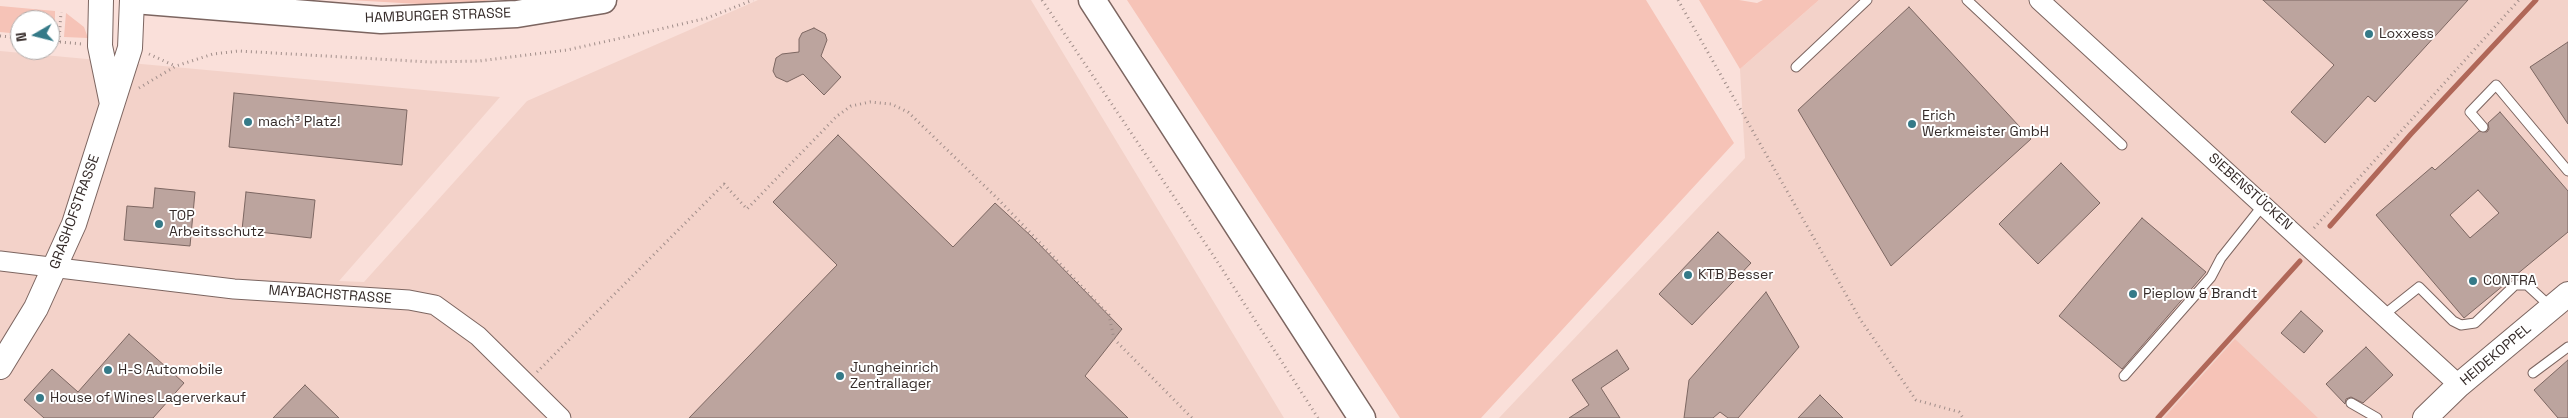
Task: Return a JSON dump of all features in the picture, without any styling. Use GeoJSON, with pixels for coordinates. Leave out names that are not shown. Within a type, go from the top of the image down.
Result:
{"type":"FeatureCollection","features":[{"type":"Feature","properties":{"kind":"main road","name":"HAMBURGER STRASSE"},"geometry":{"type":"LineString","coordinates":[[133,0],[208,3],[381,20],[603,0]]}},
{"type":"Feature","properties":{"kind":"main road"},"geometry":{"type":"LineString","coordinates":[[1092,0],[1362,418]]}},
{"type":"Feature","properties":{"kind":"street"},"geometry":{"type":"LineString","coordinates":[[101,0],[101,56],[112,104]]}},
{"type":"Feature","properties":{"kind":"street","name":"GRASHOFSTRASSE"},"geometry":{"type":"LineString","coordinates":[[0,367],[36,308],[74,224],[130,48],[133,0]]}},
{"type":"Feature","properties":{"kind":"street","name":"SIEBENSTÜCKEN"},"geometry":{"type":"LineString","coordinates":[[2039,0],[2264,203],[2459,385]]}},
{"type":"Feature","properties":{"kind":"street","name":"MAYBACHSTRASSE"},"geometry":{"type":"LineString","coordinates":[[0,261],[234,289],[409,300],[435,305],[478,336],[561,418]]}},
{"type":"Feature","properties":{"kind":"street","name":"HEIDEKOPPEL"},"geometry":{"type":"LineString","coordinates":[[2425,418],[2459,385],[2560,300]]}},
{"type":"Feature","properties":{"kind":"lane"},"geometry":{"type":"LineString","coordinates":[[1796,67],[1866,0]]}},
{"type":"Feature","properties":{"kind":"lane"},"geometry":{"type":"LineString","coordinates":[[1967,0],[2122,145]]}},
{"type":"Feature","properties":{"kind":"lane"},"geometry":{"type":"LineString","coordinates":[[2483,127],[2470,112],[2496,85],[2568,171]]}},
{"type":"Feature","properties":{"kind":"lane"},"geometry":{"type":"LineString","coordinates":[[2124,376],[2211,277],[2221,258],[2264,203]]}},
{"type":"Feature","properties":{"kind":"lane"},"geometry":{"type":"LineString","coordinates":[[2385,314],[2419,287],[2453,321],[2461,325],[2475,323],[2515,285],[2527,286],[2560,300]]}},
{"type":"Feature","properties":{"kind":"lane"},"geometry":{"type":"LineString","coordinates":[[2534,373],[2568,347]]}},
{"type":"Feature","properties":{"kind":"lane"},"geometry":{"type":"LineString","coordinates":[[2351,403],[2376,418]]}},
{"type":"Feature","properties":{"kind":"path"},"geometry":{"type":"LineString","coordinates":[[112,104],[176,66],[213,54],[239,51],[430,62],[479,61],[567,50],[635,35],[707,18],[753,0]]}},
{"type":"Feature","properties":{"kind":"path"},"geometry":{"type":"LineString","coordinates":[[1042,0],[1192,223],[1318,418]]}},
{"type":"Feature","properties":{"kind":"path"},"geometry":{"type":"LineString","coordinates":[[1678,0],[1865,327],[1916,400],[1960,412],[1963,418]]}},
{"type":"Feature","properties":{"kind":"path"},"geometry":{"type":"LineString","coordinates":[[2304,240],[2519,0]]}},
{"type":"Feature","properties":{"kind":"path"},"geometry":{"type":"LineString","coordinates":[[60,27],[61,12]]}},
{"type":"Feature","properties":{"kind":"path"},"geometry":{"type":"LineString","coordinates":[[526,383],[724,184],[747,209],[837,116],[851,106],[870,102],[890,104],[908,112],[978,180],[1109,315],[1114,339],[1192,418]]}},
{"type":"Feature","properties":{"kind":"shaded area"},"geometry":{"type":"Polygon","coordinates":[[[349,0],[490,0],[473,3],[419,4],[349,0]]]}},
{"type":"Feature","properties":{"kind":"shaded area"},"geometry":{"type":"Polygon","coordinates":[[[758,0],[1031,0],[1284,418],[0,418],[0,51],[10,52],[10,60],[60,60],[60,57],[500,97],[339,281],[364,282],[527,101],[758,0]]]}},
{"type":"Feature","properties":{"kind":"shaded area"},"geometry":{"type":"Polygon","coordinates":[[[1127,0],[1646,0],[1734,143],[1481,418],[1400,418],[1127,0]]]}},
{"type":"Feature","properties":{"kind":"shaded area"},"geometry":{"type":"Polygon","coordinates":[[[1699,0],[1739,0],[1757,3],[1763,0],[1819,0],[1740,69],[1699,0]]]}},
{"type":"Feature","properties":{"kind":"shaded area"},"geometry":{"type":"Polygon","coordinates":[[[1819,0],[2568,0],[2568,418],[1499,418],[1745,158],[1740,69],[1819,0]]]}},
{"type":"Feature","properties":{"kind":"shaded area"},"geometry":{"type":"Polygon","coordinates":[[[0,6],[44,10],[10,10],[10,33],[0,32],[0,6]]]}},
{"type":"Feature","properties":{"kind":"shaded area"},"geometry":{"type":"Polygon","coordinates":[[[66,13],[84,27],[88,38],[64,37],[66,13]]]}},
{"type":"Feature","properties":{"kind":"shaded area"},"geometry":{"type":"Polygon","coordinates":[[[2235,339],[2318,418],[2164,418],[2235,339]]]}},
{"type":"Feature","properties":{"kind":"building","name":"Loxxess"},"geometry":{"type":"Polygon","coordinates":[[[2263,0],[2468,0],[2375,102],[2368,96],[2325,143],[2291,112],[2334,65],[2263,0]]]}},
{"type":"Feature","properties":{"kind":"building","name":"Erich Werkmeister GmbH"},"geometry":{"type":"Polygon","coordinates":[[[1909,7],[2031,139],[1891,266],[1798,110],[1909,7]]]}},
{"type":"Feature","properties":{"kind":"building"},"geometry":{"type":"Polygon","coordinates":[[[814,28],[825,34],[827,40],[821,56],[841,77],[824,95],[803,74],[787,82],[776,77],[773,71],[776,58],[782,54],[799,52],[799,39],[802,33],[814,28]]]}},
{"type":"Feature","properties":{"kind":"building"},"geometry":{"type":"Polygon","coordinates":[[[2568,42],[2568,124],[2530,67],[2568,42]]]}},
{"type":"Feature","properties":{"kind":"building"},"geometry":{"type":"Polygon","coordinates":[[[234,93],[407,110],[402,165],[229,147],[234,93]]]}},
{"type":"Feature","properties":{"kind":"building"},"geometry":{"type":"Polygon","coordinates":[[[2500,112],[2568,191],[2568,232],[2464,318],[2376,215],[2432,167],[2435,170],[2479,131],[2487,132],[2489,129],[2488,123],[2500,112]],[[2478,190],[2450,215],[2470,238],[2499,213],[2478,190]]]}},
{"type":"Feature","properties":{"kind":"building"},"geometry":{"type":"Polygon","coordinates":[[[838,135],[953,247],[995,203],[1031,236],[1122,329],[1085,376],[1128,418],[689,418],[837,265],[773,202],[838,135]]]}},
{"type":"Feature","properties":{"kind":"building"},"geometry":{"type":"Polygon","coordinates":[[[2061,163],[2100,203],[2038,264],[1999,224],[2061,163]]]}},
{"type":"Feature","properties":{"kind":"building","name":"TOP Arbeitsschutz"},"geometry":{"type":"Polygon","coordinates":[[[155,188],[195,192],[190,246],[124,240],[127,206],[153,208],[155,188]]]}},
{"type":"Feature","properties":{"kind":"building"},"geometry":{"type":"Polygon","coordinates":[[[246,192],[315,200],[311,238],[242,230],[246,192]]]}},
{"type":"Feature","properties":{"kind":"building","name":"Pieplow & Brandt"},"geometry":{"type":"Polygon","coordinates":[[[2142,218],[2206,272],[2122,369],[2059,316],[2142,218]]]}},
{"type":"Feature","properties":{"kind":"building"},"geometry":{"type":"Polygon","coordinates":[[[1718,232],[1751,263],[1692,325],[1659,294],[1718,232]]]}},
{"type":"Feature","properties":{"kind":"building"},"geometry":{"type":"Polygon","coordinates":[[[1766,292],[1799,347],[1738,418],[1728,418],[1720,412],[1713,418],[1684,418],[1689,380],[1766,292]]]}},
{"type":"Feature","properties":{"kind":"building"},"geometry":{"type":"Polygon","coordinates":[[[2301,311],[2323,331],[2304,353],[2281,333],[2301,311]]]}},
{"type":"Feature","properties":{"kind":"building"},"geometry":{"type":"Polygon","coordinates":[[[129,334],[184,383],[153,418],[44,418],[24,400],[52,369],[78,392],[129,334]]]}},
{"type":"Feature","properties":{"kind":"building"},"geometry":{"type":"Polygon","coordinates":[[[2366,347],[2393,375],[2363,403],[2351,397],[2346,399],[2345,404],[2326,384],[2366,347]]]}},
{"type":"Feature","properties":{"kind":"building"},"geometry":{"type":"Polygon","coordinates":[[[1617,350],[1629,369],[1601,388],[1620,418],[1569,418],[1589,405],[1572,380],[1617,350]]]}},
{"type":"Feature","properties":{"kind":"building"},"geometry":{"type":"Polygon","coordinates":[[[2568,360],[2568,418],[2558,418],[2534,390],[2568,360]]]}},
{"type":"Feature","properties":{"kind":"building"},"geometry":{"type":"Polygon","coordinates":[[[305,385],[339,418],[273,418],[305,385]]]}},
{"type":"Feature","properties":{"kind":"building"},"geometry":{"type":"Polygon","coordinates":[[[1820,395],[1843,418],[1798,418],[1820,395]]]}},
{"type":"Feature","properties":{"kind":"waterway"},"geometry":{"type":"LineString","coordinates":[[2330,226],[2411,134],[2536,0]]}},
{"type":"Feature","properties":{"kind":"waterway"},"geometry":{"type":"LineString","coordinates":[[2158,418],[2300,261]]}},
{"type":"Feature","properties":{"kind":"place","name":"Loxxess"},"geometry":{"type":"Point","coordinates":[2369,34]}},
{"type":"Feature","properties":{"kind":"place","name":"mach³ Platz!"},"geometry":{"type":"Point","coordinates":[248,122]}},
{"type":"Feature","properties":{"kind":"place","name":"Erich Werkmeister GmbH"},"geometry":{"type":"Point","coordinates":[1912,124]}},
{"type":"Feature","properties":{"kind":"place","name":"TOP Arbeitsschutz"},"geometry":{"type":"Point","coordinates":[159,224]}},
{"type":"Feature","properties":{"kind":"place","name":"KTB Besser"},"geometry":{"type":"Point","coordinates":[1688,275]}},
{"type":"Feature","properties":{"kind":"place","name":"CONTRA"},"geometry":{"type":"Point","coordinates":[2473,281]}},
{"type":"Feature","properties":{"kind":"place","name":"Pieplow & Brandt"},"geometry":{"type":"Point","coordinates":[2133,294]}},
{"type":"Feature","properties":{"kind":"place","name":"H-S Automobile"},"geometry":{"type":"Point","coordinates":[108,370]}},
{"type":"Feature","properties":{"kind":"place","name":"Jungheinrich Zentrallager"},"geometry":{"type":"Point","coordinates":[840,376]}},
{"type":"Feature","properties":{"kind":"place","name":"House of Wines Lagerverkauf"},"geometry":{"type":"Point","coordinates":[40,398]}}]}
